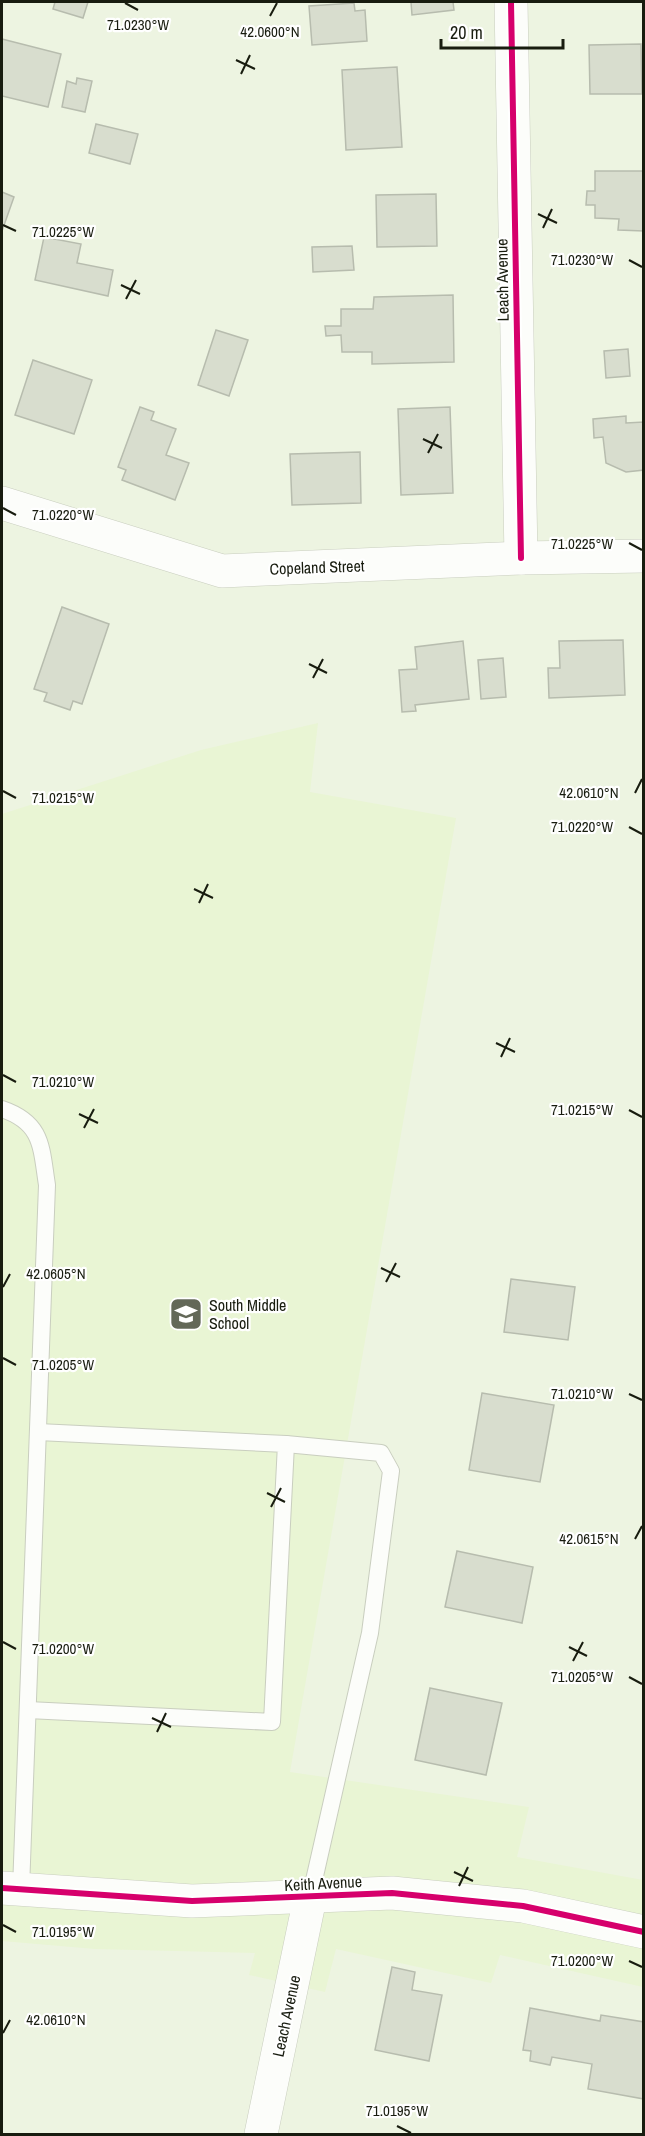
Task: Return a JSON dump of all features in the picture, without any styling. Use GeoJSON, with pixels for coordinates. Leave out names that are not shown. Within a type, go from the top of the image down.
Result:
{"type":"FeatureCollection","features":[{"type":"Feature","properties":{"kind":"street","name":"Leach Avenue"},"geometry":{"type":"LineString","coordinates":[[510,2],[521,558]]}},
{"type":"Feature","properties":{"kind":"street","name":"Copeland Street"},"geometry":{"type":"LineString","coordinates":[[2,503],[222,571],[521,558],[644,556]]}},
{"type":"Feature","properties":{"kind":"street","name":"Keith Avenue"},"geometry":{"type":"LineString","coordinates":[[11,1888],[192,1901],[392,1893],[523,1906],[644,1932]]}},
{"type":"Feature","properties":{"kind":"street","name":"Leach Avenue"},"geometry":{"type":"LineString","coordinates":[[261,2134],[310,1898]]}},
{"type":"Feature","properties":{"kind":"lane"},"geometry":{"type":"LineString","coordinates":[[2,1110],[18,1115],[39,1137],[47,1185],[28,1710],[11,1888]]}},
{"type":"Feature","properties":{"kind":"lane"},"geometry":{"type":"LineString","coordinates":[[38,1432],[286,1444],[381,1453],[391,1471],[370,1633],[310,1898]]}},
{"type":"Feature","properties":{"kind":"lane"},"geometry":{"type":"LineString","coordinates":[[28,1710],[272,1722],[286,1444]]}},
{"type":"Feature","properties":{"kind":"shaded area","name":"South Middle School"},"geometry":{"type":"Polygon","coordinates":[[[318,723],[310,792],[456,818],[290,1772],[529,1807],[517,1857],[643,1880],[643,1987],[500,1955],[491,1983],[336,1949],[325,1992],[249,1975],[255,1953],[95,1949],[2,1941],[2,814],[201,750],[318,723]]]}},
{"type":"Feature","properties":{"kind":"building"},"geometry":{"type":"Polygon","coordinates":[[[55,2],[88,2],[83,18],[53,9],[55,2]]]}},
{"type":"Feature","properties":{"kind":"building"},"geometry":{"type":"Polygon","coordinates":[[[411,2],[453,2],[454,10],[412,15],[411,2]]]}},
{"type":"Feature","properties":{"kind":"building"},"geometry":{"type":"Polygon","coordinates":[[[354,3],[355,11],[365,10],[367,41],[312,45],[309,6],[354,3]]]}},
{"type":"Feature","properties":{"kind":"building"},"geometry":{"type":"Polygon","coordinates":[[[2,39],[61,54],[48,107],[2,96],[2,39]]]}},
{"type":"Feature","properties":{"kind":"building"},"geometry":{"type":"Polygon","coordinates":[[[641,44],[642,94],[590,94],[589,45],[641,44]]]}},
{"type":"Feature","properties":{"kind":"building"},"geometry":{"type":"Polygon","coordinates":[[[397,67],[402,147],[346,150],[342,70],[397,67]]]}},
{"type":"Feature","properties":{"kind":"building"},"geometry":{"type":"Polygon","coordinates":[[[77,78],[92,81],[85,112],[62,107],[67,81],[76,84],[77,78]]]}},
{"type":"Feature","properties":{"kind":"building"},"geometry":{"type":"Polygon","coordinates":[[[96,124],[138,134],[130,164],[89,153],[96,124]]]}},
{"type":"Feature","properties":{"kind":"building"},"geometry":{"type":"Polygon","coordinates":[[[595,171],[644,171],[644,231],[618,230],[619,219],[595,218],[595,205],[586,205],[587,191],[595,191],[595,171]]]}},
{"type":"Feature","properties":{"kind":"building"},"geometry":{"type":"Polygon","coordinates":[[[2,192],[14,197],[2,231],[2,192]]]}},
{"type":"Feature","properties":{"kind":"building"},"geometry":{"type":"Polygon","coordinates":[[[436,194],[437,246],[377,247],[376,195],[436,194]]]}},
{"type":"Feature","properties":{"kind":"building"},"geometry":{"type":"Polygon","coordinates":[[[44,237],[81,244],[77,263],[113,270],[108,296],[35,280],[44,237]]]}},
{"type":"Feature","properties":{"kind":"building"},"geometry":{"type":"Polygon","coordinates":[[[352,246],[354,270],[313,272],[312,247],[352,246]]]}},
{"type":"Feature","properties":{"kind":"building"},"geometry":{"type":"Polygon","coordinates":[[[453,295],[454,362],[372,364],[372,352],[342,352],[341,335],[326,336],[325,326],[341,326],[341,309],[373,309],[374,297],[453,295]]]}},
{"type":"Feature","properties":{"kind":"building"},"geometry":{"type":"Polygon","coordinates":[[[216,330],[248,340],[229,396],[198,385],[216,330]]]}},
{"type":"Feature","properties":{"kind":"building"},"geometry":{"type":"Polygon","coordinates":[[[628,349],[630,376],[606,378],[604,351],[628,349]]]}},
{"type":"Feature","properties":{"kind":"building"},"geometry":{"type":"Polygon","coordinates":[[[33,360],[92,380],[74,434],[15,415],[33,360]]]}},
{"type":"Feature","properties":{"kind":"building"},"geometry":{"type":"Polygon","coordinates":[[[140,407],[154,412],[151,420],[176,429],[166,455],[189,463],[175,500],[122,480],[126,470],[118,467],[140,407]]]}},
{"type":"Feature","properties":{"kind":"building"},"geometry":{"type":"Polygon","coordinates":[[[450,407],[453,493],[401,495],[398,409],[450,407]]]}},
{"type":"Feature","properties":{"kind":"building"},"geometry":{"type":"Polygon","coordinates":[[[626,416],[626,423],[644,422],[644,470],[626,472],[606,463],[603,437],[594,438],[593,419],[626,416]]]}},
{"type":"Feature","properties":{"kind":"building"},"geometry":{"type":"Polygon","coordinates":[[[360,452],[361,503],[292,505],[290,454],[360,452]]]}},
{"type":"Feature","properties":{"kind":"building"},"geometry":{"type":"Polygon","coordinates":[[[62,607],[109,624],[82,704],[73,701],[70,710],[44,701],[47,693],[34,689],[62,607]]]}},
{"type":"Feature","properties":{"kind":"building"},"geometry":{"type":"Polygon","coordinates":[[[623,640],[625,695],[549,698],[548,668],[560,668],[559,641],[623,640]]]}},
{"type":"Feature","properties":{"kind":"building"},"geometry":{"type":"Polygon","coordinates":[[[463,641],[469,699],[415,705],[416,711],[402,712],[399,670],[417,669],[415,647],[463,641]]]}},
{"type":"Feature","properties":{"kind":"building"},"geometry":{"type":"Polygon","coordinates":[[[503,658],[506,697],[481,699],[478,660],[503,658]]]}},
{"type":"Feature","properties":{"kind":"building"},"geometry":{"type":"Polygon","coordinates":[[[511,1279],[575,1287],[568,1340],[504,1332],[511,1279]]]}},
{"type":"Feature","properties":{"kind":"building"},"geometry":{"type":"Polygon","coordinates":[[[482,1393],[554,1405],[540,1482],[469,1470],[482,1393]]]}},
{"type":"Feature","properties":{"kind":"building"},"geometry":{"type":"Polygon","coordinates":[[[457,1551],[533,1567],[522,1623],[445,1607],[457,1551]]]}},
{"type":"Feature","properties":{"kind":"building"},"geometry":{"type":"Polygon","coordinates":[[[430,1688],[502,1703],[486,1775],[415,1760],[430,1688]]]}},
{"type":"Feature","properties":{"kind":"building"},"geometry":{"type":"Polygon","coordinates":[[[392,1967],[415,1972],[412,1990],[442,1995],[429,2061],[375,2050],[392,1967]]]}},
{"type":"Feature","properties":{"kind":"building"},"geometry":{"type":"Polygon","coordinates":[[[530,2008],[600,2021],[601,2015],[644,2022],[644,2099],[588,2089],[592,2064],[552,2057],[550,2065],[530,2061],[531,2051],[523,2050],[530,2008]]]}},
{"type":"Feature","properties":{"kind":"cycle path"},"geometry":{"type":"LineString","coordinates":[[511,2],[521,558]]}},
{"type":"Feature","properties":{"kind":"cycle path"},"geometry":{"type":"LineString","coordinates":[[2,1888],[192,1901],[392,1893],[523,1906],[644,1932]]}},
{"type":"Feature","properties":{"kind":"place","name":"South Middle School"},"geometry":{"type":"Point","coordinates":[186,1314]}}]}
